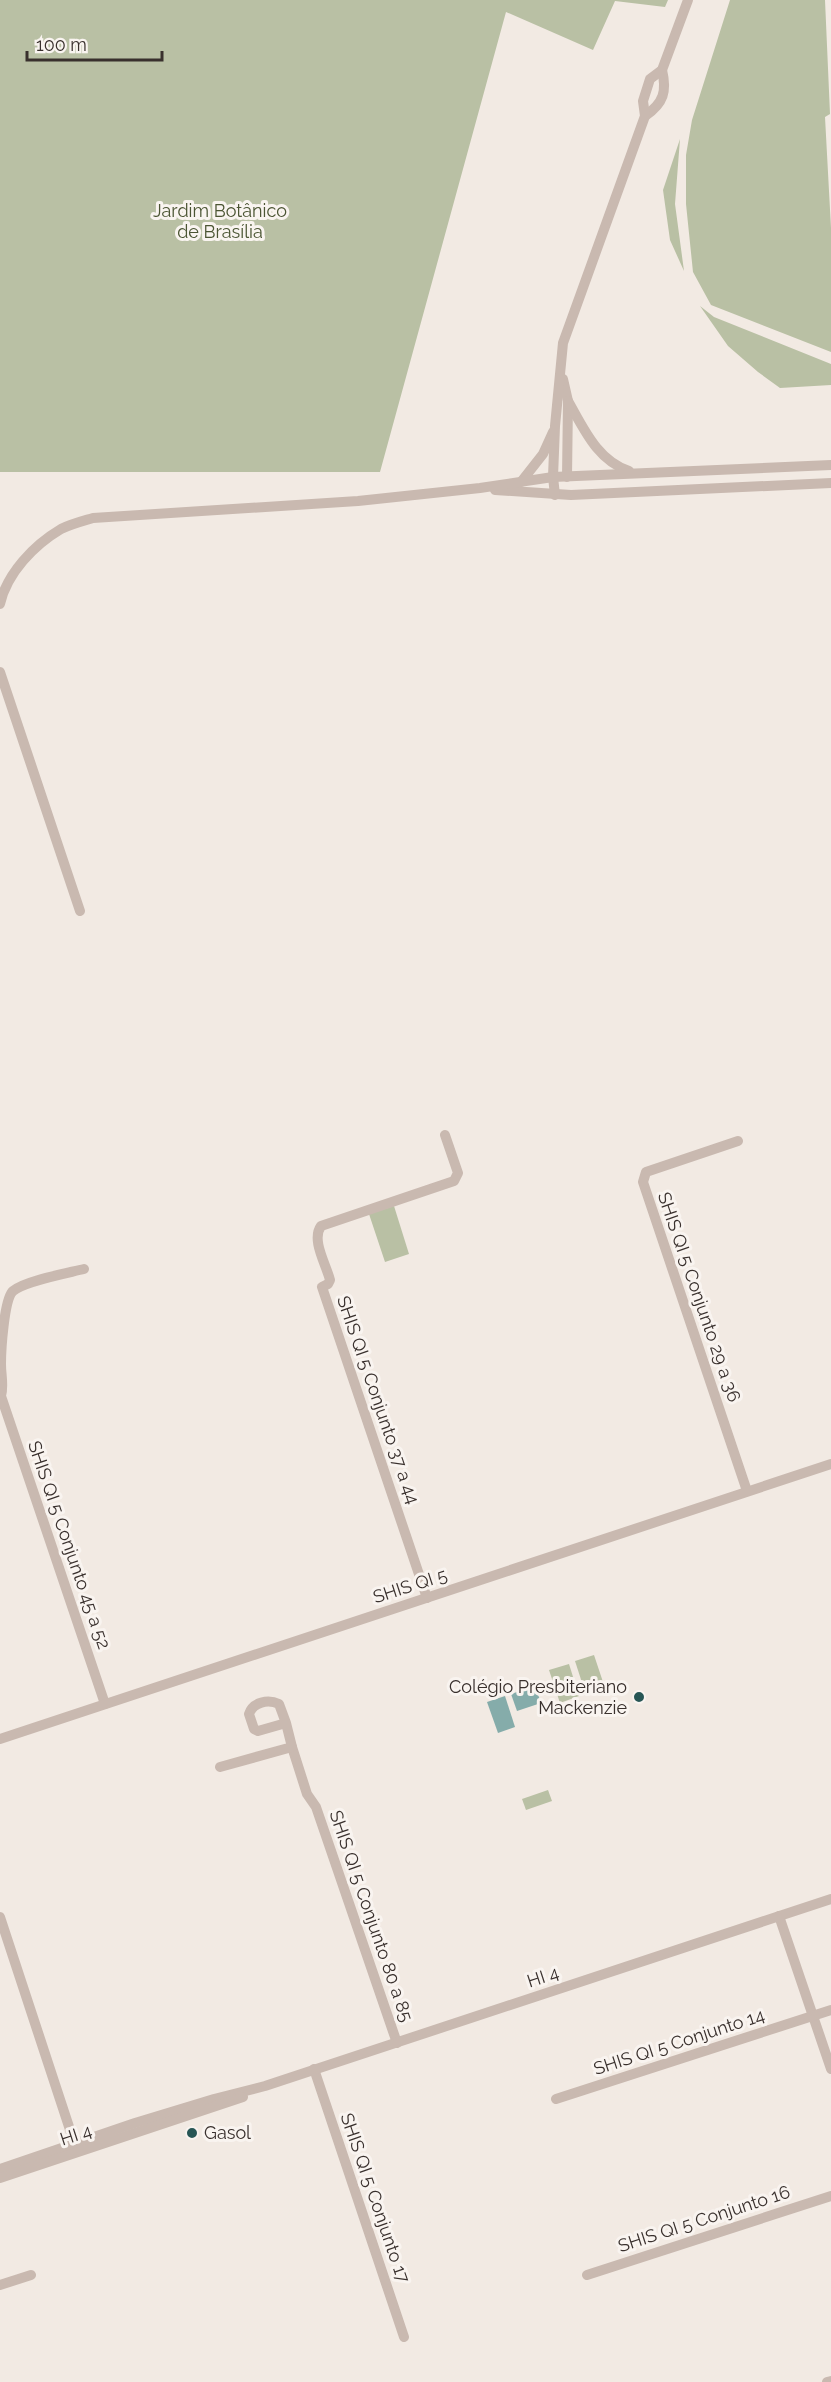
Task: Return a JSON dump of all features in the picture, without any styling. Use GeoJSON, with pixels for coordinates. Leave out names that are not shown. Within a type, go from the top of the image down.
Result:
{"type":"FeatureCollection","features":[{"type":"Feature","properties":{"kind":"street"},"geometry":{"type":"LineString","coordinates":[[645,116],[657,108],[665,85],[662,70],[687,0]]}},
{"type":"Feature","properties":{"kind":"street"},"geometry":{"type":"LineString","coordinates":[[555,495],[553,477],[555,426],[563,343],[645,116],[643,101],[651,79],[662,70]]}},
{"type":"Feature","properties":{"kind":"street"},"geometry":{"type":"LineString","coordinates":[[560,367],[568,401],[567,477]]}},
{"type":"Feature","properties":{"kind":"street"},"geometry":{"type":"LineString","coordinates":[[568,401],[599,453],[616,467],[634,474]]}},
{"type":"Feature","properties":{"kind":"street"},"geometry":{"type":"LineString","coordinates":[[521,482],[543,454],[555,426]]}},
{"type":"Feature","properties":{"kind":"street"},"geometry":{"type":"LineString","coordinates":[[0,604],[14,570],[40,545],[62,528],[93,518],[358,501],[480,488],[553,477],[831,465]]}},
{"type":"Feature","properties":{"kind":"street"},"geometry":{"type":"LineString","coordinates":[[480,488],[555,495],[831,483]]}},
{"type":"Feature","properties":{"kind":"street"},"geometry":{"type":"LineString","coordinates":[[0,672],[80,911]]}},
{"type":"Feature","properties":{"kind":"street","name":"SHIS QI 5 Conjunto 37 a 44"},"geometry":{"type":"LineString","coordinates":[[427,1598],[322,1287],[330,1280],[317,1240],[317,1231],[321,1226],[454,1180],[458,1173],[445,1135]]}},
{"type":"Feature","properties":{"kind":"street","name":"SHIS QI 5 Conjunto 29 a 36"},"geometry":{"type":"LineString","coordinates":[[738,1141],[646,1172],[643,1182],[747,1491]]}},
{"type":"Feature","properties":{"kind":"street"},"geometry":{"type":"LineString","coordinates":[[1,1396],[4,1381],[2,1354],[10,1293],[20,1286],[84,1269]]}},
{"type":"Feature","properties":{"kind":"street","name":"SHIS QI 5 Conjunto 45 a 52"},"geometry":{"type":"LineString","coordinates":[[1,1396],[105,1704]]}},
{"type":"Feature","properties":{"kind":"street","name":"SHIS QI 5"},"geometry":{"type":"LineString","coordinates":[[0,1739],[831,1464]]}},
{"type":"Feature","properties":{"kind":"street","name":"SHIS QI 5 Conjunto 80 a 85"},"geometry":{"type":"LineString","coordinates":[[286,1723],[307,1794],[320,1818],[397,2043]]}},
{"type":"Feature","properties":{"kind":"street"},"geometry":{"type":"LineString","coordinates":[[220,1767],[292,1747]]}},
{"type":"Feature","properties":{"kind":"street","name":"HI 4"},"geometry":{"type":"LineString","coordinates":[[0,2178],[76,2147],[214,2099],[264,2086],[397,2043],[831,1899]]}},
{"type":"Feature","properties":{"kind":"street"},"geometry":{"type":"LineString","coordinates":[[779,1916],[831,2069]]}},
{"type":"Feature","properties":{"kind":"street"},"geometry":{"type":"LineString","coordinates":[[0,1917],[76,2147]]}},
{"type":"Feature","properties":{"kind":"street","name":"SHIS QI 5 Conjunto 14"},"geometry":{"type":"LineString","coordinates":[[556,2099],[831,2010]]}},
{"type":"Feature","properties":{"kind":"street","name":"SHIS QI 5 Conjunto 17"},"geometry":{"type":"LineString","coordinates":[[314,2069],[404,2337]]}},
{"type":"Feature","properties":{"kind":"street","name":"HI 4"},"geometry":{"type":"LineString","coordinates":[[0,2169],[76,2147]]}},
{"type":"Feature","properties":{"kind":"street","name":"SHIS QI 5 Conjunto 16"},"geometry":{"type":"LineString","coordinates":[[587,2275],[831,2196]]}},
{"type":"Feature","properties":{"kind":"street"},"geometry":{"type":"LineString","coordinates":[[0,2285],[31,2275]]}},
{"type":"Feature","properties":{"kind":"green space","name":"Jardim Botânico de Brasília"},"geometry":{"type":"Polygon","coordinates":[[[0,0],[668,0],[665,7],[615,1],[593,50],[506,12],[380,472],[0,472],[0,0]]]}},
{"type":"Feature","properties":{"kind":"green space"},"geometry":{"type":"Polygon","coordinates":[[[730,0],[825,0],[830,114],[825,117],[831,228],[831,352],[711,305],[693,272],[686,204],[686,155],[692,120],[730,0]]]}},
{"type":"Feature","properties":{"kind":"green space"},"geometry":{"type":"Polygon","coordinates":[[[680,139],[675,204],[684,271],[670,240],[663,190],[680,139]]]}},
{"type":"Feature","properties":{"kind":"green space"},"geometry":{"type":"Polygon","coordinates":[[[700,306],[714,317],[831,364],[831,385],[780,388],[728,346],[700,306]]]}},
{"type":"Feature","properties":{"kind":"green space"},"geometry":{"type":"Polygon","coordinates":[[[394,1206],[409,1254],[385,1262],[369,1214],[394,1206]]]}},
{"type":"Feature","properties":{"kind":"green space"},"geometry":{"type":"Polygon","coordinates":[[[594,1655],[605,1688],[586,1695],[575,1661],[594,1655]]]}},
{"type":"Feature","properties":{"kind":"green space"},"geometry":{"type":"Polygon","coordinates":[[[569,1664],[579,1696],[560,1703],[549,1670],[569,1664]]]}},
{"type":"Feature","properties":{"kind":"green space"},"geometry":{"type":"Polygon","coordinates":[[[548,1790],[552,1801],[526,1810],[522,1799],[548,1790]]]}},
{"type":"Feature","properties":{"kind":"water"},"geometry":{"type":"Polygon","coordinates":[[[535,1686],[541,1703],[517,1711],[511,1694],[535,1686]]]}},
{"type":"Feature","properties":{"kind":"water"},"geometry":{"type":"Polygon","coordinates":[[[505,1696],[515,1727],[498,1733],[487,1702],[505,1696]]]}},
{"type":"Feature","properties":{"kind":"place","name":"Colégio Presbiteriano Mackenzie"},"geometry":{"type":"Point","coordinates":[639,1697]}},
{"type":"Feature","properties":{"kind":"place","name":"Gasol"},"geometry":{"type":"Point","coordinates":[192,2133]}}]}
